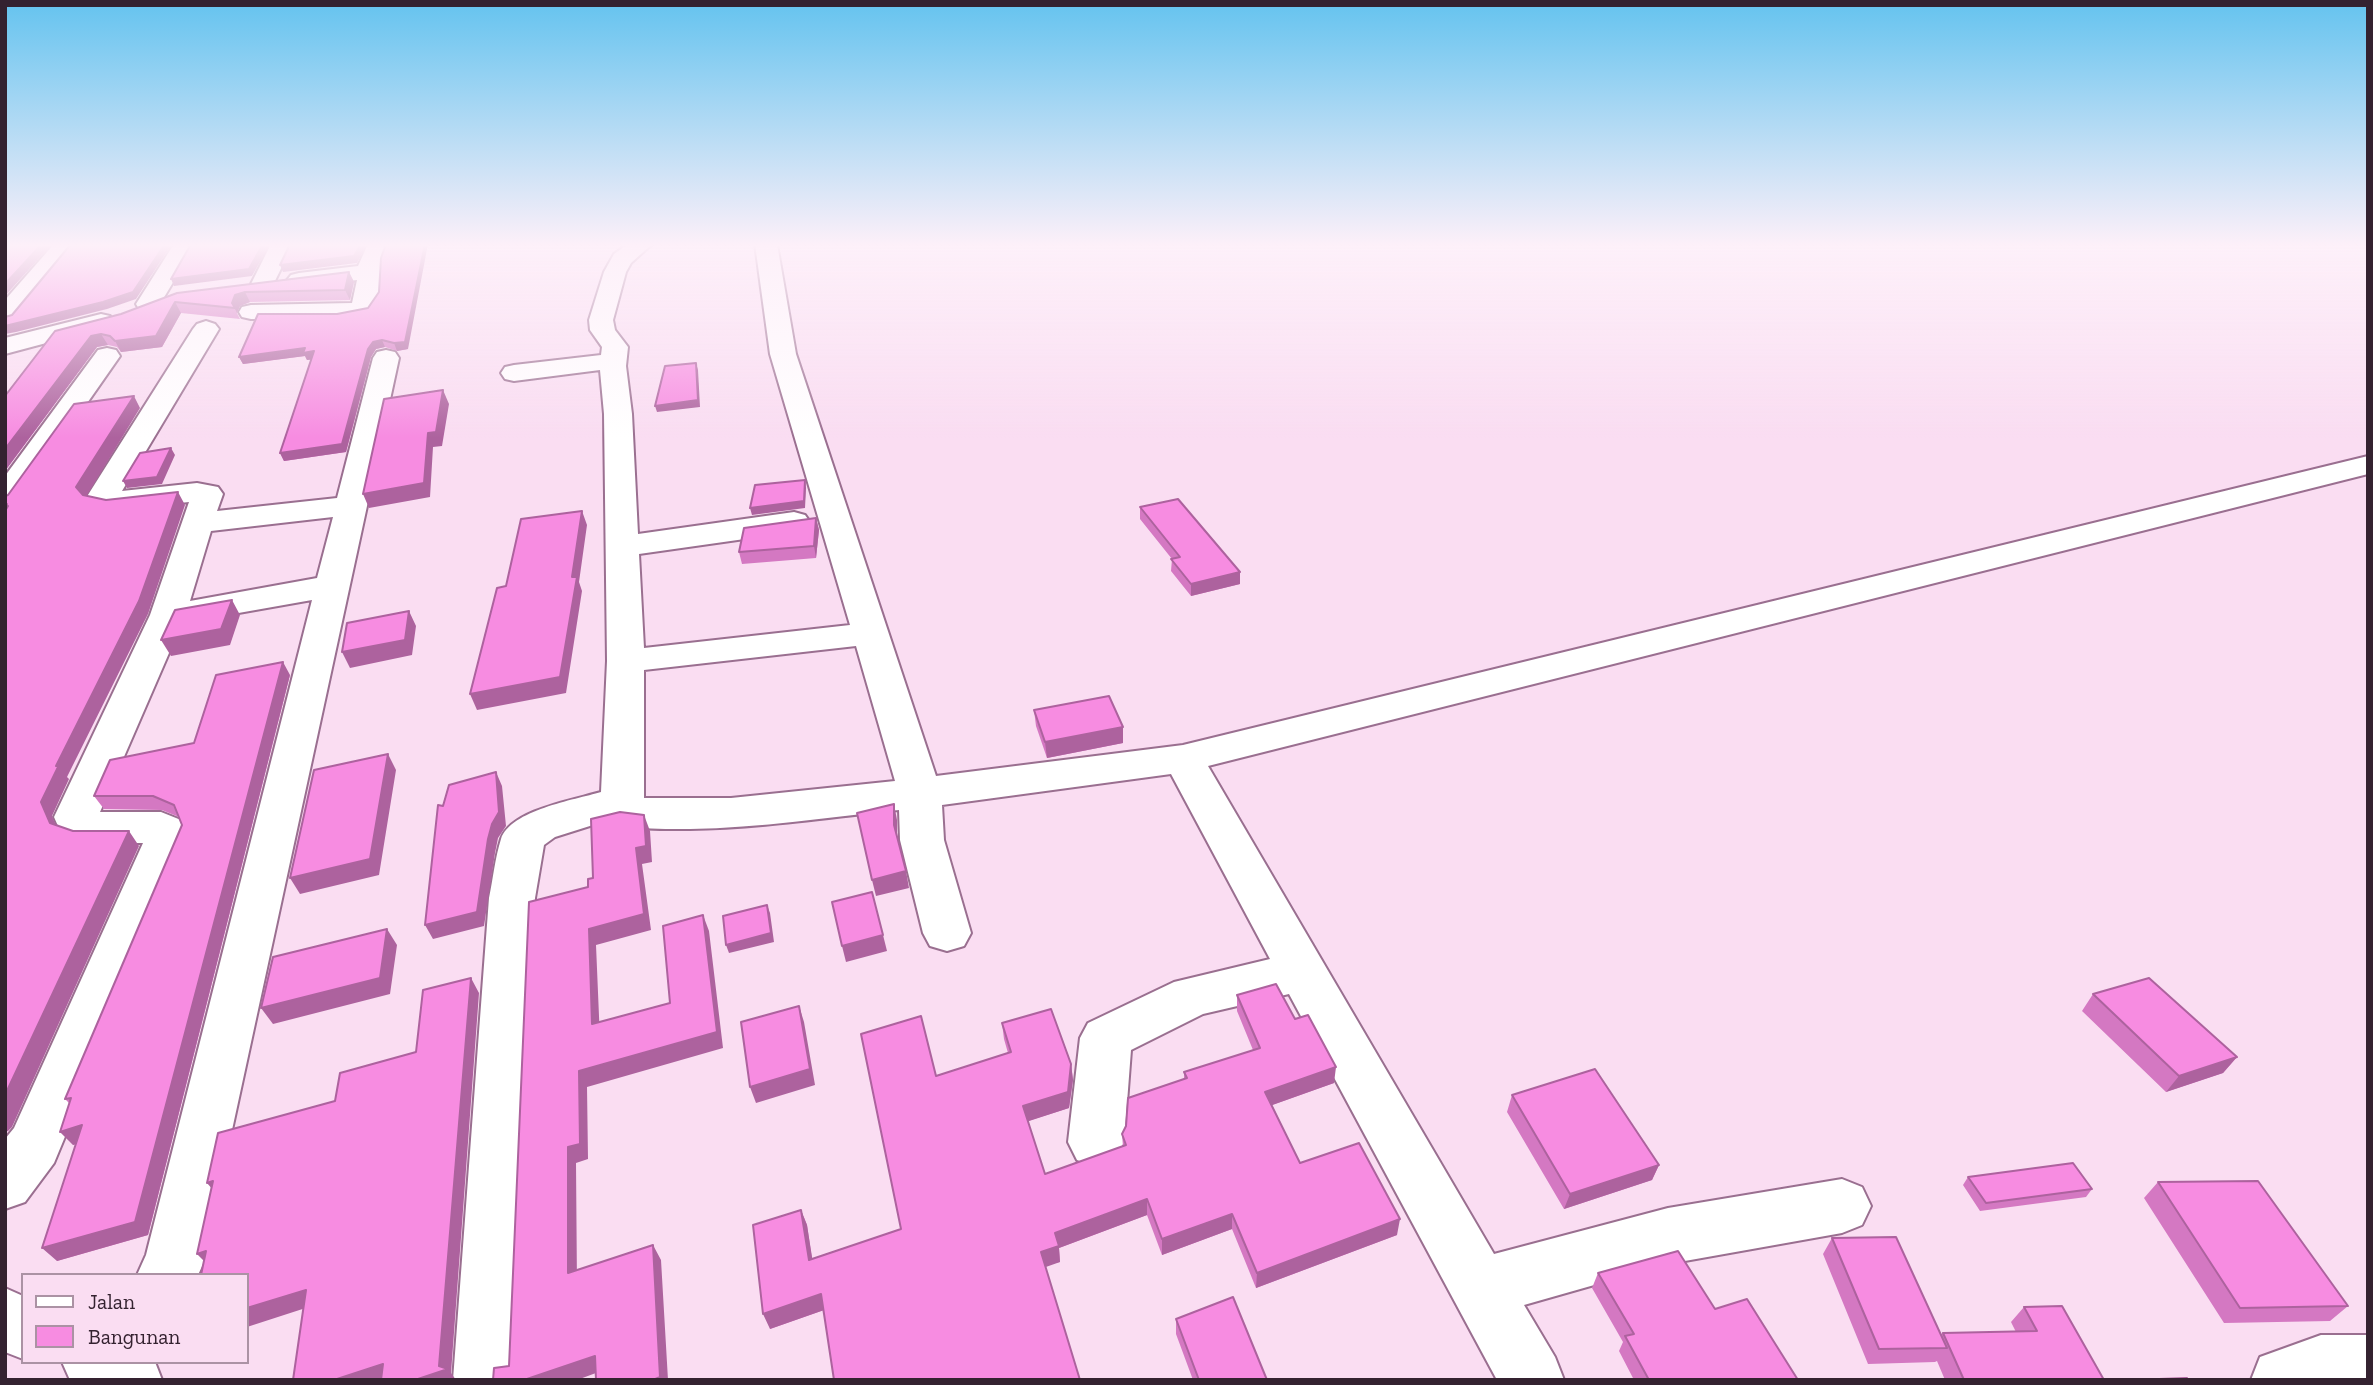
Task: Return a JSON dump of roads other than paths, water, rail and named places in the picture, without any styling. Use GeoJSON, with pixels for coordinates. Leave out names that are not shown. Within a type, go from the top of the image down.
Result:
{"type":"FeatureCollection","features":[{"type":"Feature","properties":{"kind":"street"},"geometry":{"type":"LineString","coordinates":[[5,346],[117,317],[137,309]]}},
{"type":"Feature","properties":{"kind":"street"},"geometry":{"type":"LineString","coordinates":[[251,312],[340,313],[360,309]]}},
{"type":"Feature","properties":{"kind":"street"},"geometry":{"type":"LineString","coordinates":[[604,309],[603,330],[615,347],[613,361],[626,661],[621,786],[623,800],[630,812],[649,814],[731,813],[920,793],[1183,759],[2368,465]]}},
{"type":"Feature","properties":{"kind":"street"},"geometry":{"type":"LineString","coordinates":[[776,309],[783,354],[920,793],[922,840],[947,933]]}},
{"type":"Feature","properties":{"kind":"street"},"geometry":{"type":"LineString","coordinates":[[5,1183],[34,1145],[167,838],[166,831],[161,827],[85,828],[77,824],[76,817],[168,615],[207,494],[204,492],[113,501],[102,498],[206,329]]}},
{"type":"Feature","properties":{"kind":"street"},"geometry":{"type":"LineString","coordinates":[[5,498],[107,356]]}},
{"type":"Feature","properties":{"kind":"street"},"geometry":{"type":"LineString","coordinates":[[168,1273],[173,1264],[349,506],[386,359]]}},
{"type":"Feature","properties":{"kind":"street"},"geometry":{"type":"LineString","coordinates":[[514,373],[613,361]]}},
{"type":"Feature","properties":{"kind":"street"},"geometry":{"type":"LineString","coordinates":[[199,523],[349,506]]}},
{"type":"Feature","properties":{"kind":"street"},"geometry":{"type":"LineString","coordinates":[[622,545],[833,516]]}},
{"type":"Feature","properties":{"kind":"street"},"geometry":{"type":"LineString","coordinates":[[168,615],[331,586]]}},
{"type":"Feature","properties":{"kind":"street"},"geometry":{"type":"LineString","coordinates":[[626,661],[870,634]]}},
{"type":"Feature","properties":{"kind":"street"},"geometry":{"type":"LineString","coordinates":[[1183,759],[1532,1380]]}},
{"type":"Feature","properties":{"kind":"street"},"geometry":{"type":"LineString","coordinates":[[485,1380],[512,898],[523,838],[540,826],[623,800]]}},
{"type":"Feature","properties":{"kind":"street"},"geometry":{"type":"LineString","coordinates":[[1096,1142],[1106,1038],[1192,996],[1303,971]]}},
{"type":"Feature","properties":{"kind":"street"},"geometry":{"type":"LineString","coordinates":[[1481,1287],[1668,1236],[1842,1206]]}},
{"type":"Feature","properties":{"kind":"street"},"geometry":{"type":"LineString","coordinates":[[5,1319],[21,1327]]}},
{"type":"Feature","properties":{"kind":"street"},"geometry":{"type":"LineString","coordinates":[[98,1364],[130,1380]]}},
{"type":"Feature","properties":{"kind":"street"},"geometry":{"type":"LineString","coordinates":[[2283,1380],[2321,1367],[2368,1367]]}}]}
